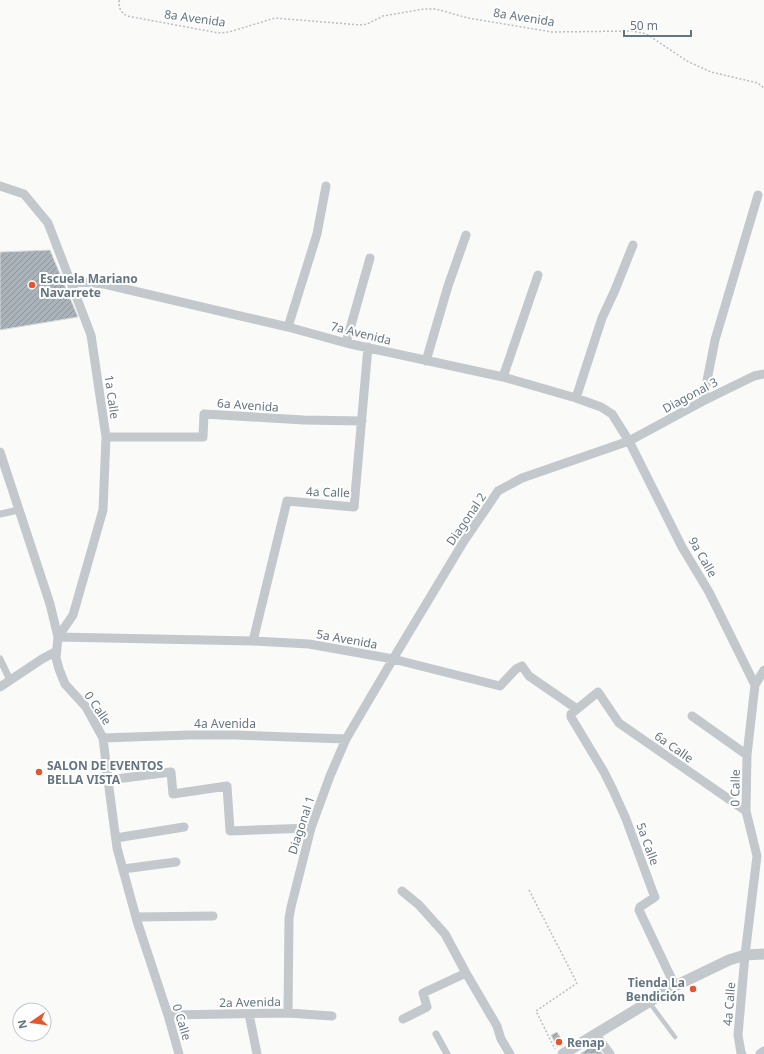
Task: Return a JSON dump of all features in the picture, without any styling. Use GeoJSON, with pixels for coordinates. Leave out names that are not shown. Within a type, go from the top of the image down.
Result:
{"type":"FeatureCollection","features":[{"type":"Feature","properties":{"kind":"street","name":"1a Calle"},"geometry":{"type":"LineString","coordinates":[[0,186],[24,194],[48,223],[91,335],[106,437],[103,510],[73,615],[58,637]]}},
{"type":"Feature","properties":{"kind":"street"},"geometry":{"type":"LineString","coordinates":[[288,327],[317,234],[326,186]]}},
{"type":"Feature","properties":{"kind":"street"},"geometry":{"type":"LineString","coordinates":[[703,401],[715,340],[758,195]]}},
{"type":"Feature","properties":{"kind":"street"},"geometry":{"type":"LineString","coordinates":[[426,361],[448,286],[466,236]]}},
{"type":"Feature","properties":{"kind":"street"},"geometry":{"type":"LineString","coordinates":[[576,398],[602,318],[614,294],[633,246]]}},
{"type":"Feature","properties":{"kind":"street"},"geometry":{"type":"LineString","coordinates":[[346,343],[370,258]]}},
{"type":"Feature","properties":{"kind":"street"},"geometry":{"type":"LineString","coordinates":[[503,377],[538,275]]}},
{"type":"Feature","properties":{"kind":"street","name":"7a Avenida"},"geometry":{"type":"LineString","coordinates":[[70,281],[104,284],[288,327],[346,343],[503,377],[576,398],[601,407],[612,414],[629,441]]}},
{"type":"Feature","properties":{"kind":"street","name":"4a Calle"},"geometry":{"type":"LineString","coordinates":[[253,641],[287,501],[354,507],[368,347]]}},
{"type":"Feature","properties":{"kind":"street","name":"Diagonal 3"},"geometry":{"type":"LineString","coordinates":[[629,441],[703,401],[754,376],[764,374]]}},
{"type":"Feature","properties":{"kind":"street","name":"6a Avenida"},"geometry":{"type":"LineString","coordinates":[[106,437],[203,437],[204,414],[304,420],[362,421]]}},
{"type":"Feature","properties":{"kind":"street","name":"Diagonal 2"},"geometry":{"type":"LineString","coordinates":[[393,659],[464,541],[498,492],[522,478],[629,441]]}},
{"type":"Feature","properties":{"kind":"street","name":"9a Calle"},"geometry":{"type":"LineString","coordinates":[[629,441],[682,547],[709,592],[755,685]]}},
{"type":"Feature","properties":{"kind":"street","name":"0 Calle"},"geometry":{"type":"LineString","coordinates":[[0,452],[50,604],[58,637],[56,652],[59,669],[65,684],[86,707],[104,738],[116,838],[123,869],[136,917],[179,1054]]}},
{"type":"Feature","properties":{"kind":"street"},"geometry":{"type":"LineString","coordinates":[[0,514],[19,510]]}},
{"type":"Feature","properties":{"kind":"street","name":"5a Avenida"},"geometry":{"type":"LineString","coordinates":[[58,637],[253,641],[310,644],[393,659],[500,686],[516,669],[522,666],[529,676],[577,709]]}},
{"type":"Feature","properties":{"kind":"street"},"geometry":{"type":"LineString","coordinates":[[0,687],[42,659],[56,652]]}},
{"type":"Feature","properties":{"kind":"street"},"geometry":{"type":"LineString","coordinates":[[0,659],[10,680]]}},
{"type":"Feature","properties":{"kind":"street","name":"Diagonal 1"},"geometry":{"type":"LineString","coordinates":[[288,1013],[289,918],[298,876],[311,828],[330,776],[346,739],[393,659]]}},
{"type":"Feature","properties":{"kind":"street","name":"0 Calle"},"geometry":{"type":"LineString","coordinates":[[745,955],[761,855],[746,811],[747,755],[755,685],[764,670]]}},
{"type":"Feature","properties":{"kind":"street","name":"6a Calle"},"geometry":{"type":"LineString","coordinates":[[577,709],[596,692],[599,693],[620,723],[746,811]]}},
{"type":"Feature","properties":{"kind":"street","name":"5a Calle"},"geometry":{"type":"LineString","coordinates":[[577,709],[571,714],[571,717],[613,790],[626,819],[654,894],[655,897],[640,907],[640,910],[676,986]]}},
{"type":"Feature","properties":{"kind":"street"},"geometry":{"type":"LineString","coordinates":[[692,716],[747,755]]}},
{"type":"Feature","properties":{"kind":"street","name":"4a Avenida"},"geometry":{"type":"LineString","coordinates":[[104,738],[228,735],[346,739]]}},
{"type":"Feature","properties":{"kind":"street"},"geometry":{"type":"LineString","coordinates":[[108,780],[171,772],[173,794],[227,786],[230,831],[311,828]]}},
{"type":"Feature","properties":{"kind":"street"},"geometry":{"type":"LineString","coordinates":[[116,838],[184,827]]}},
{"type":"Feature","properties":{"kind":"street"},"geometry":{"type":"LineString","coordinates":[[123,869],[176,862]]}},
{"type":"Feature","properties":{"kind":"street"},"geometry":{"type":"LineString","coordinates":[[402,891],[420,905],[445,934],[497,1026],[501,1039],[510,1054]]}},
{"type":"Feature","properties":{"kind":"street"},"geometry":{"type":"LineString","coordinates":[[136,917],[213,916]]}},
{"type":"Feature","properties":{"kind":"street"},"geometry":{"type":"LineString","coordinates":[[563,1054],[676,986],[729,960],[745,955],[764,954]]}},
{"type":"Feature","properties":{"kind":"street","name":"4a Calle"},"geometry":{"type":"LineString","coordinates":[[742,1054],[738,1035],[745,955]]}},
{"type":"Feature","properties":{"kind":"street"},"geometry":{"type":"LineString","coordinates":[[402,1019],[427,1007],[423,993],[466,973]]}},
{"type":"Feature","properties":{"kind":"street","name":"2a Avenida"},"geometry":{"type":"LineString","coordinates":[[168,1015],[288,1013],[332,1016]]}},
{"type":"Feature","properties":{"kind":"street"},"geometry":{"type":"LineString","coordinates":[[249,1014],[257,1054]]}},
{"type":"Feature","properties":{"kind":"street"},"geometry":{"type":"LineString","coordinates":[[436,1034],[447,1054]]}},
{"type":"Feature","properties":{"kind":"street"},"geometry":{"type":"LineString","coordinates":[[596,1035],[610,1054]]}},
{"type":"Feature","properties":{"kind":"lane"},"geometry":{"type":"LineString","coordinates":[[649,1002],[675,1037]]}},
{"type":"Feature","properties":{"kind":"path","name":"8a Avenida"},"geometry":{"type":"LineString","coordinates":[[119,0],[121,12],[127,16],[219,33],[229,32],[275,18],[360,25],[367,24],[383,16],[424,9],[436,9],[468,18],[552,32],[632,31],[643,33],[698,66],[711,72],[758,83],[764,88]]}},
{"type":"Feature","properties":{"kind":"path"},"geometry":{"type":"LineString","coordinates":[[529,890],[577,983],[536,1011],[557,1054]]}},
{"type":"Feature","properties":{"kind":"building","name":"Escuela Mariano Navarrete"},"geometry":{"type":"Polygon","coordinates":[[[50,250],[78,317],[0,330],[0,252],[50,250]]]}},
{"type":"Feature","properties":{"kind":"building"},"geometry":{"type":"Polygon","coordinates":[[[557,1032],[564,1043],[557,1047],[551,1035],[557,1032]]]}},
{"type":"Feature","properties":{"kind":"building"},"geometry":{"type":"Polygon","coordinates":[[[595,1044],[603,1054],[580,1054],[595,1044]]]}},
{"type":"Feature","properties":{"kind":"place","name":"Escuela Mariano Navarrete"},"geometry":{"type":"Point","coordinates":[32,285]}},
{"type":"Feature","properties":{"kind":"place","name":"SALON DE EVENTOS BELLA VISTA"},"geometry":{"type":"Point","coordinates":[39,772]}},
{"type":"Feature","properties":{"kind":"place","name":"Tienda La Bendición"},"geometry":{"type":"Point","coordinates":[693,989]}},
{"type":"Feature","properties":{"kind":"place","name":"Renap"},"geometry":{"type":"Point","coordinates":[559,1042]}}]}
